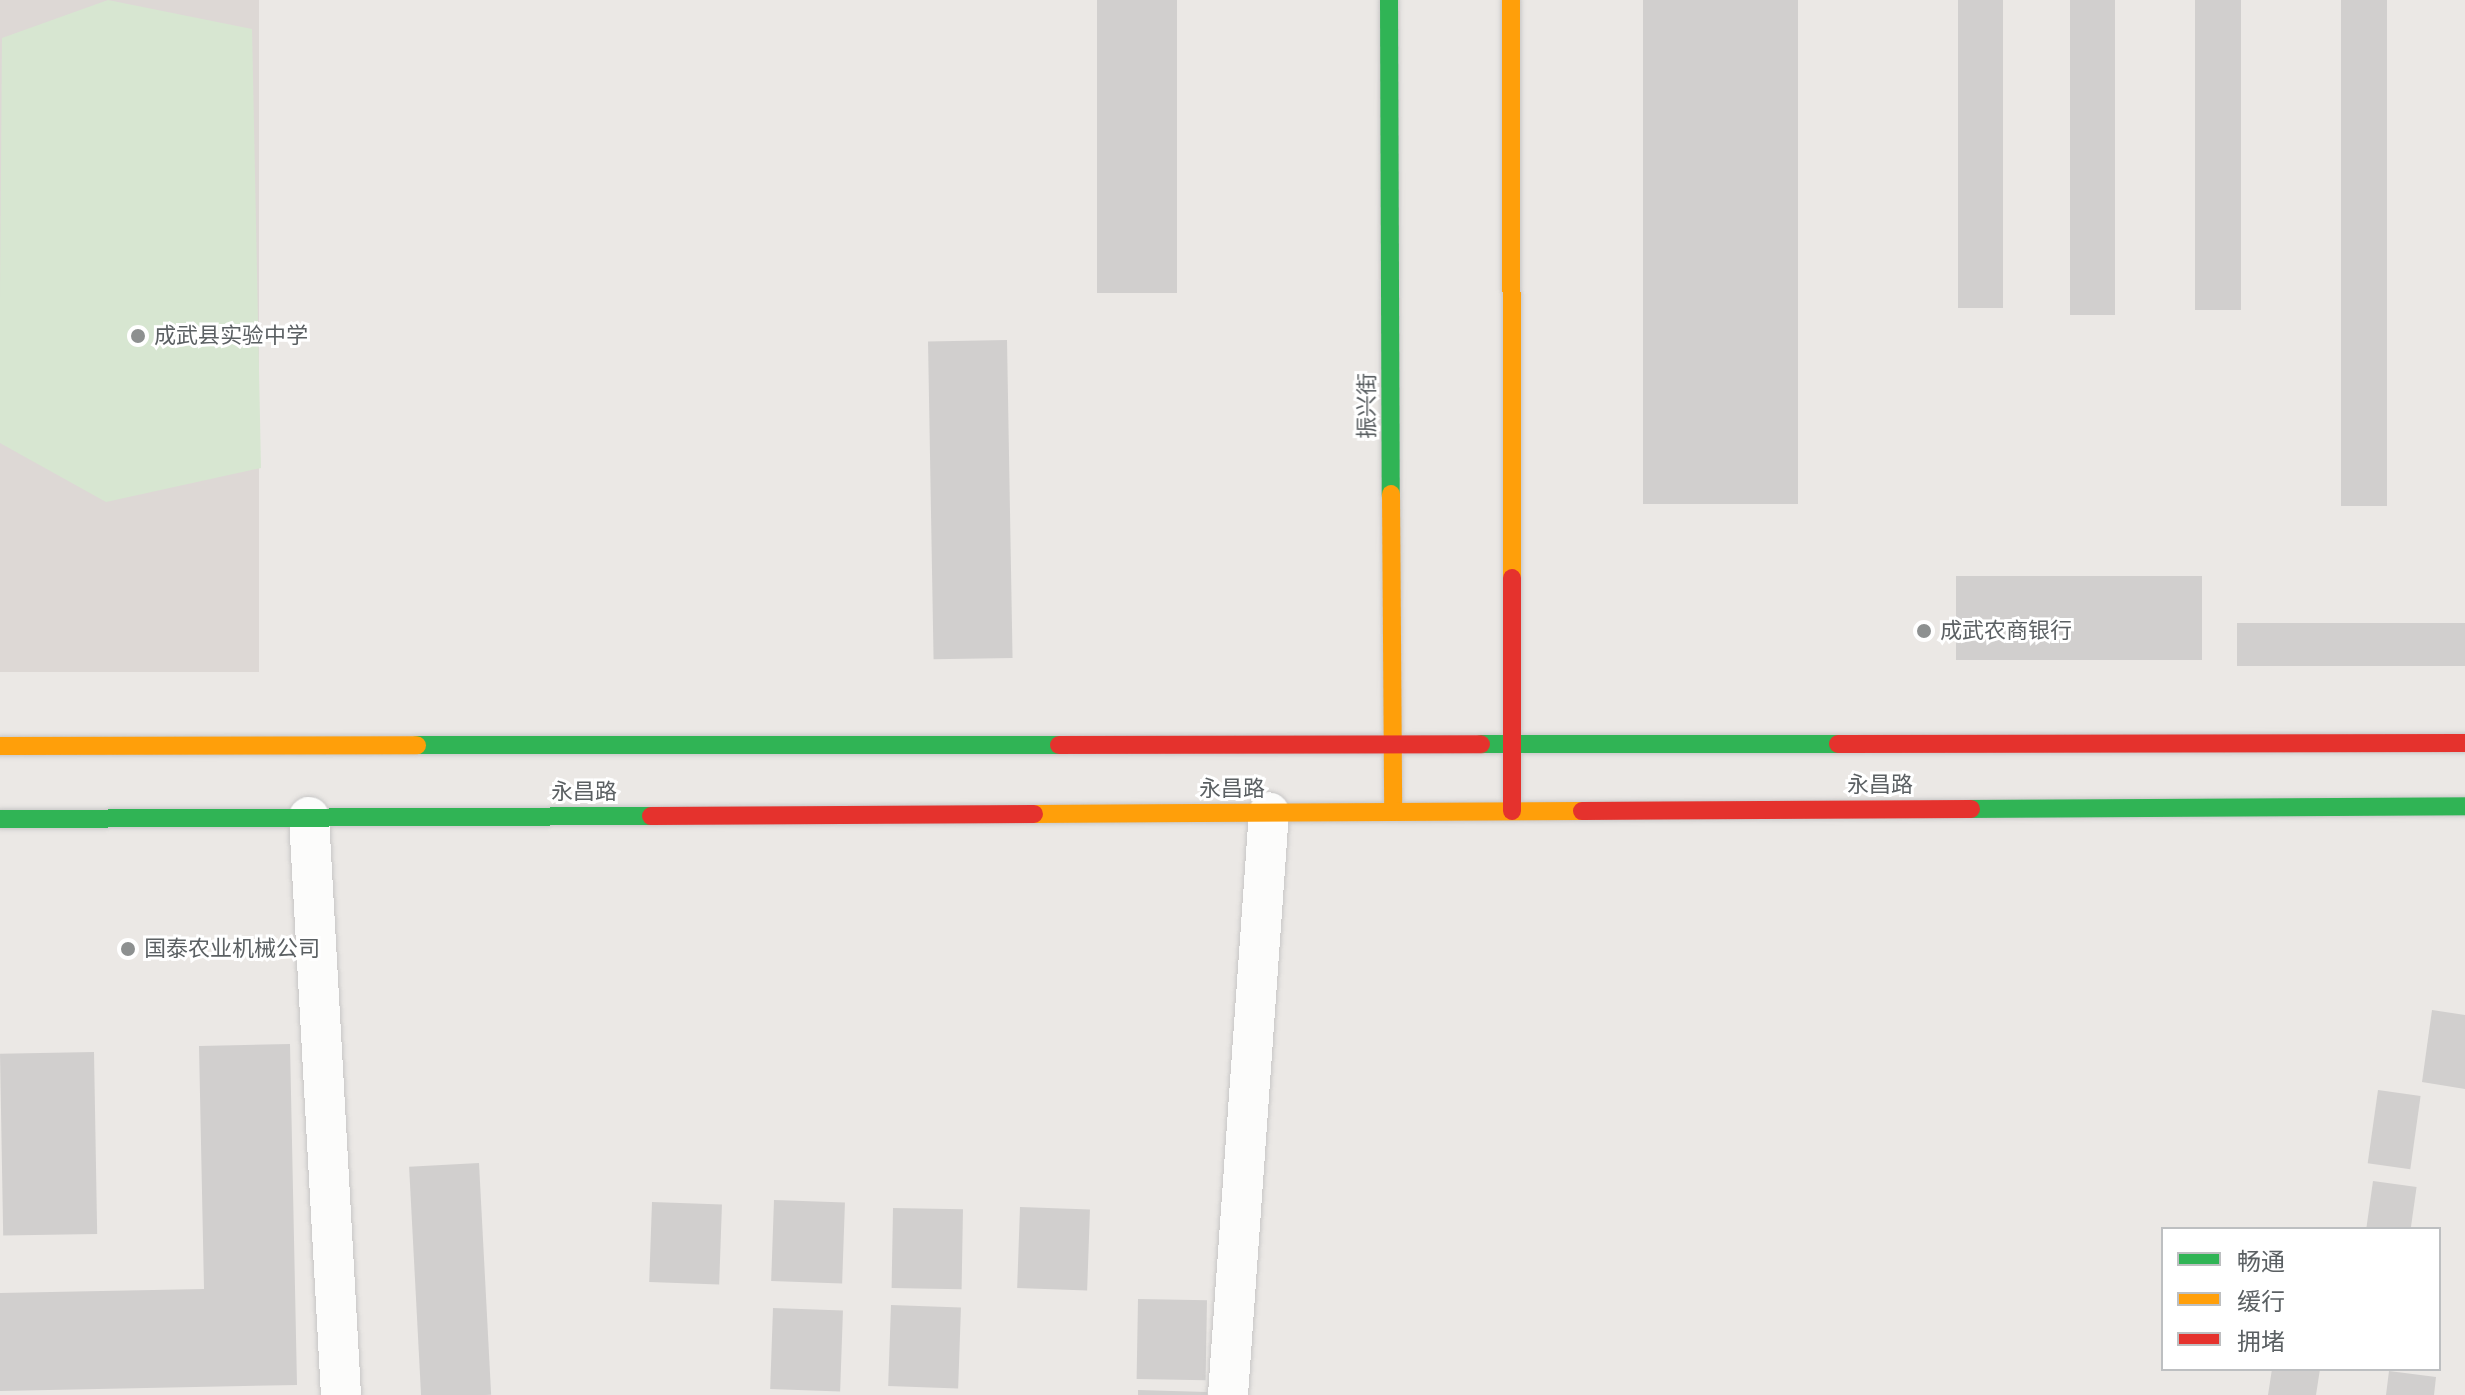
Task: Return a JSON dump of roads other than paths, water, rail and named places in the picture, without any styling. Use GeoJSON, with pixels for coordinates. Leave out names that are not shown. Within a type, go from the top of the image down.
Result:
{"type":"FeatureCollection","features":[{"type":"Feature","properties":{"kind":"main road","name":"振兴街"},"geometry":{"type":"LineString","coordinates":[[1389,0],[1393,811]]}},
{"type":"Feature","properties":{"kind":"main road"},"geometry":{"type":"LineString","coordinates":[[1511,0],[1512,811]]}},
{"type":"Feature","properties":{"kind":"main road","name":"永昌路"},"geometry":{"type":"LineString","coordinates":[[0,746],[2465,743]]}},
{"type":"Feature","properties":{"kind":"main road","name":"永昌路"},"geometry":{"type":"LineString","coordinates":[[0,819],[2465,806]]}},
{"type":"Feature","properties":{"kind":"street"},"geometry":{"type":"LineString","coordinates":[[1228,1395],[1269,812]]}},
{"type":"Feature","properties":{"kind":"street"},"geometry":{"type":"LineString","coordinates":[[309,817],[341,1395]]}},
{"type":"Feature","properties":{"kind":"place","name":"成武县实验中学"},"geometry":{"type":"Point","coordinates":[138,336]}},
{"type":"Feature","properties":{"kind":"place","name":"成武农商银行"},"geometry":{"type":"Point","coordinates":[1924,631]}},
{"type":"Feature","properties":{"kind":"place","name":"国泰农业机械公司"},"geometry":{"type":"Point","coordinates":[128,949]}}]}
